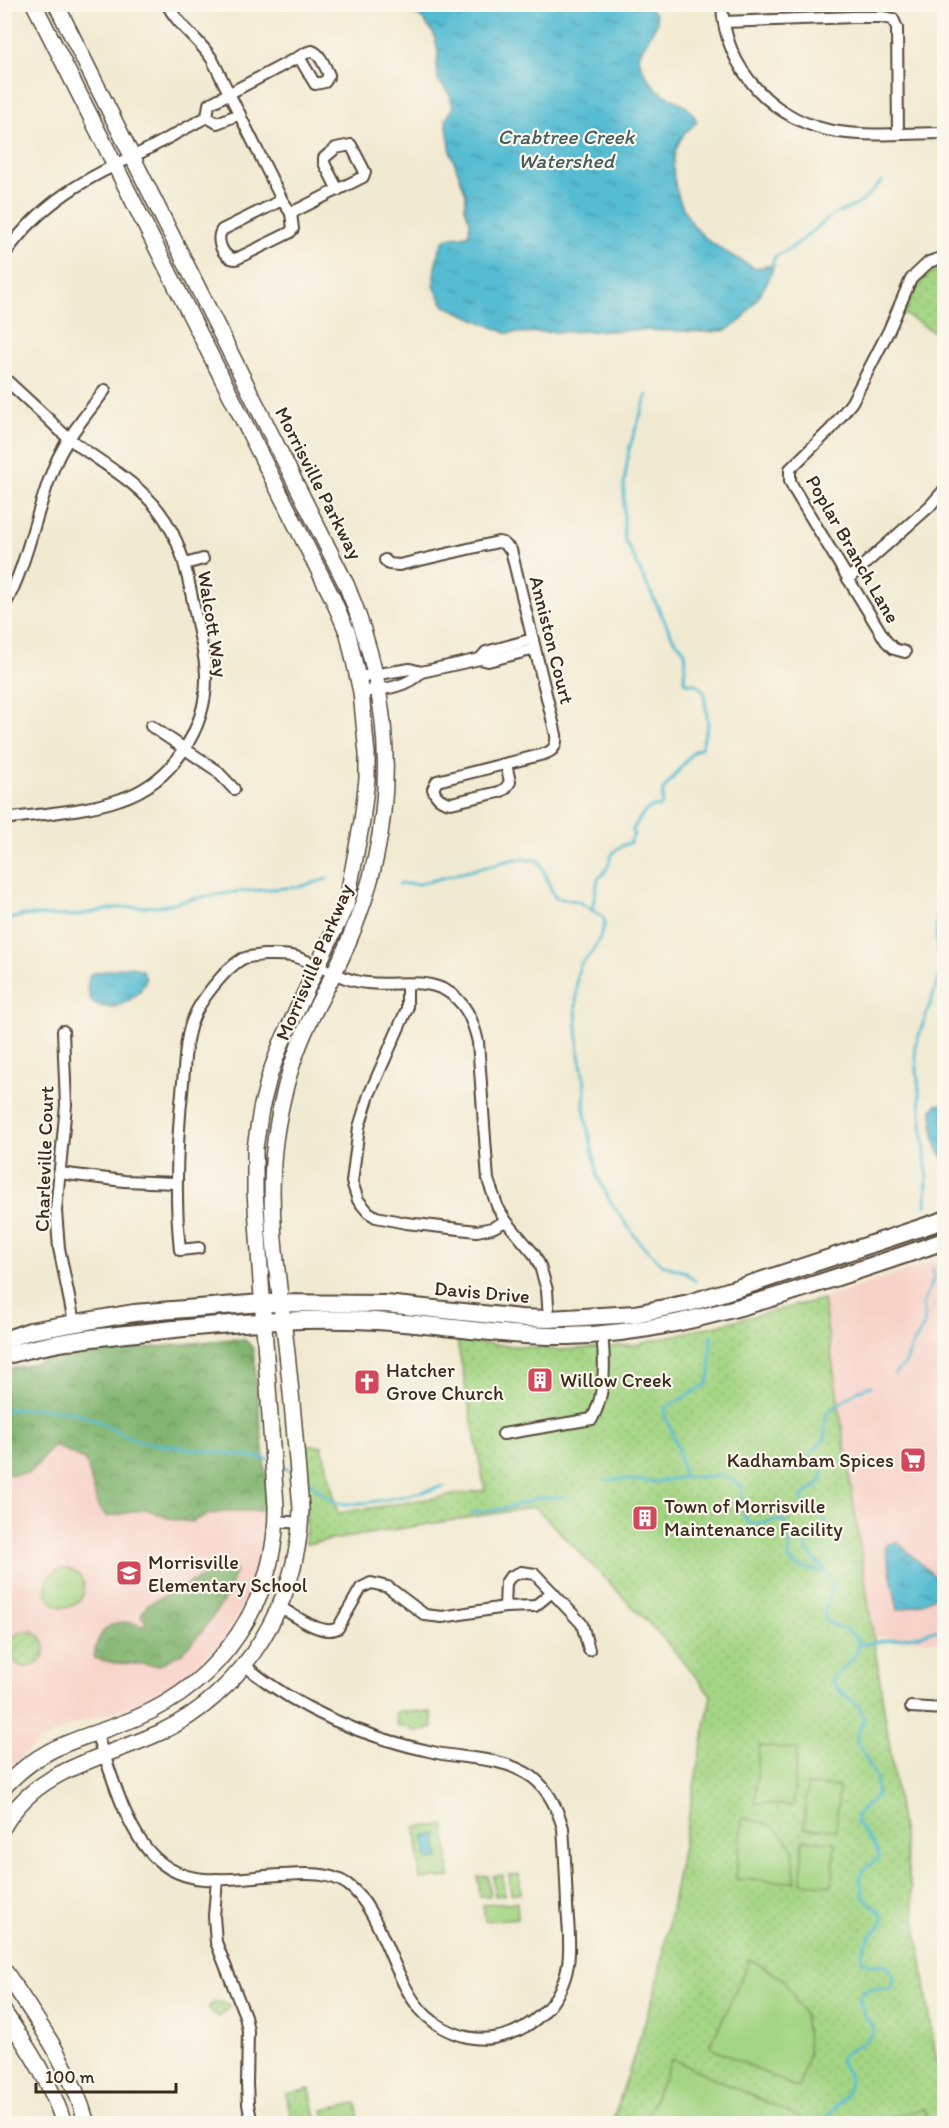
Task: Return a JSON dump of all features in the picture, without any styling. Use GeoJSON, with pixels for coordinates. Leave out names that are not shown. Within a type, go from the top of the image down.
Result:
{"type":"FeatureCollection","features":[{"type":"Feature","properties":{"kind":"main road","name":"Morrisville Parkway"},"geometry":{"type":"LineString","coordinates":[[4,1787],[19,1771],[48,1751],[135,1718],[185,1691],[233,1642],[252,1612],[263,1587],[273,1552],[276,1521],[254,1170],[255,1148],[261,1109],[281,1044],[346,905],[362,821],[367,779],[367,754],[360,685],[348,634],[332,597],[34,4]]}},
{"type":"Feature","properties":{"kind":"main road","name":"Morrisville Parkway"},"geometry":{"type":"LineString","coordinates":[[4,1826],[16,1809],[48,1781],[72,1766],[161,1732],[180,1721],[220,1690],[244,1665],[270,1627],[289,1582],[300,1523],[298,1474],[272,1205],[275,1142],[288,1080],[304,1033],[334,974],[364,903],[383,821],[386,762],[378,682],[360,620],[346,584],[56,4]]}},
{"type":"Feature","properties":{"kind":"main road","name":"Davis Drive"},"geometry":{"type":"LineString","coordinates":[[4,1340],[30,1331],[134,1312],[280,1302],[386,1304],[521,1318],[549,1319],[621,1315],[689,1303],[945,1220]]}},
{"type":"Feature","properties":{"kind":"main road","name":"Davis Drive"},"geometry":{"type":"LineString","coordinates":[[4,1356],[91,1338],[282,1321],[392,1322],[533,1336],[647,1330],[704,1317],[835,1279],[945,1241]]}},
{"type":"Feature","properties":{"kind":"main road"},"geometry":{"type":"LineString","coordinates":[[4,1970],[60,2056],[81,2100],[87,2124]]}},
{"type":"Feature","properties":{"kind":"main road"},"geometry":{"type":"LineString","coordinates":[[4,2012],[43,2072],[64,2124]]}},
{"type":"Feature","properties":{"kind":"street"},"geometry":{"type":"LineString","coordinates":[[167,4],[174,17],[206,49],[282,200],[291,213],[293,229],[289,233],[236,259],[226,256],[218,240],[222,230],[282,200]]}},
{"type":"Feature","properties":{"kind":"street"},"geometry":{"type":"LineString","coordinates":[[722,4],[730,45],[740,68],[760,93],[781,111],[809,125],[831,131],[945,133]]}},
{"type":"Feature","properties":{"kind":"street"},"geometry":{"type":"LineString","coordinates":[[724,22],[882,17],[893,19],[897,28],[898,133]]}},
{"type":"Feature","properties":{"kind":"street"},"geometry":{"type":"LineString","coordinates":[[207,117],[208,104],[299,57]]}},
{"type":"Feature","properties":{"kind":"street"},"geometry":{"type":"LineString","coordinates":[[207,117],[217,123],[240,114]]}},
{"type":"Feature","properties":{"kind":"street"},"geometry":{"type":"LineString","coordinates":[[4,255],[41,212],[81,183],[207,117]]}},
{"type":"Feature","properties":{"kind":"street"},"geometry":{"type":"LineString","coordinates":[[291,213],[338,190],[363,177],[366,172],[351,145],[336,148],[324,158],[324,163],[338,190]]}},
{"type":"Feature","properties":{"kind":"street","name":"Poplar Branch Lane"},"geometry":{"type":"LineString","coordinates":[[906,652],[894,648],[886,641],[795,491],[790,481],[790,469],[831,429],[852,402],[889,330],[911,279],[929,262],[945,257]]}},
{"type":"Feature","properties":{"kind":"street","name":"Walcott Way"},"geometry":{"type":"LineString","coordinates":[[4,378],[69,439],[137,488],[154,505],[172,531],[184,564],[206,674],[202,711],[197,726],[185,748],[156,780],[120,800],[4,819]]}},
{"type":"Feature","properties":{"kind":"street"},"geometry":{"type":"LineString","coordinates":[[4,607],[8,589],[24,564],[55,464],[69,439],[105,390]]}},
{"type":"Feature","properties":{"kind":"street"},"geometry":{"type":"LineString","coordinates":[[848,579],[945,490]]}},
{"type":"Feature","properties":{"kind":"street","name":"Anniston Court"},"geometry":{"type":"LineString","coordinates":[[385,560],[389,564],[399,565],[498,542],[508,546],[513,557],[556,735],[556,745],[550,752],[506,764]]}},
{"type":"Feature","properties":{"kind":"street"},"geometry":{"type":"LineString","coordinates":[[184,564],[203,559]]}},
{"type":"Feature","properties":{"kind":"street"},"geometry":{"type":"LineString","coordinates":[[360,685],[378,682],[409,682],[421,672],[480,658],[486,652],[534,644]]}},
{"type":"Feature","properties":{"kind":"street"},"geometry":{"type":"LineString","coordinates":[[151,726],[216,770],[234,789]]}},
{"type":"Feature","properties":{"kind":"street"},"geometry":{"type":"LineString","coordinates":[[506,764],[510,782],[505,789],[499,792],[451,803],[438,799],[434,794],[433,789],[437,781],[506,764]]}},
{"type":"Feature","properties":{"kind":"street"},"geometry":{"type":"LineString","coordinates":[[199,1248],[180,1250],[176,1183],[186,1050],[193,1018],[199,1006],[231,968],[242,959],[294,957],[334,974],[369,984],[422,983],[435,986],[446,990],[464,1006],[475,1026],[478,1041],[488,1180],[498,1208],[534,1254],[540,1266],[547,1290],[549,1319]]}},
{"type":"Feature","properties":{"kind":"street"},"geometry":{"type":"LineString","coordinates":[[407,984],[407,1009],[369,1095],[361,1119],[352,1182],[358,1200],[368,1212],[376,1217],[396,1222],[477,1231],[492,1228],[506,1221]]}},
{"type":"Feature","properties":{"kind":"street","name":"Charleville Court"},"geometry":{"type":"LineString","coordinates":[[63,1031],[66,1105],[56,1193],[57,1229],[74,1322]]}},
{"type":"Feature","properties":{"kind":"street"},"geometry":{"type":"LineString","coordinates":[[59,1173],[176,1183]]}},
{"type":"Feature","properties":{"kind":"street"},"geometry":{"type":"LineString","coordinates":[[503,1434],[592,1419],[603,1384],[603,1334]]}},
{"type":"Feature","properties":{"kind":"street"},"geometry":{"type":"LineString","coordinates":[[276,1521],[300,1523]]}},
{"type":"Feature","properties":{"kind":"street"},"geometry":{"type":"LineString","coordinates":[[505,1607],[504,1591],[510,1577],[521,1572],[535,1574],[582,1624],[590,1650]]}},
{"type":"Feature","properties":{"kind":"street"},"geometry":{"type":"LineString","coordinates":[[280,1607],[328,1631],[338,1628],[361,1588],[372,1583],[388,1587],[417,1611],[434,1617],[505,1607],[535,1606],[552,1592]]}},
{"type":"Feature","properties":{"kind":"street"},"geometry":{"type":"LineString","coordinates":[[94,1732],[105,1754],[133,1829],[151,1854],[164,1865],[179,1873],[203,1879],[314,1874],[326,1875],[347,1884],[368,1906],[412,2000],[434,2023],[471,2038],[490,2039],[528,2026],[548,2009],[561,1988],[566,1975],[569,1949],[563,1828],[549,1795],[528,1774],[503,1762],[439,1753],[392,1742],[342,1725],[308,1709],[244,1665]]}},
{"type":"Feature","properties":{"kind":"street"},"geometry":{"type":"LineString","coordinates":[[911,1707],[945,1709]]}},
{"type":"Feature","properties":{"kind":"street"},"geometry":{"type":"LineString","coordinates":[[217,1879],[214,1916],[216,1942],[248,2031],[247,2084],[252,2124]]}},
{"type":"Feature","properties":{"kind":"shaded area"},"geometry":{"type":"Polygon","coordinates":[[[944,1258],[944,1642],[873,1636],[823,1299],[944,1258]]]}},
{"type":"Feature","properties":{"kind":"shaded area","name":"Morrisville Elementary School"},"geometry":{"type":"Polygon","coordinates":[[[4,1426],[260,1485],[261,1546],[247,1599],[222,1642],[174,1683],[137,1704],[74,1724],[37,1743],[5,1771],[4,1426]]]}},
{"type":"Feature","properties":{"kind":"green space"},"geometry":{"type":"Polygon","coordinates":[[[944,266],[944,338],[904,314],[914,291],[923,279],[944,266]]]}},
{"type":"Feature","properties":{"kind":"green space"},"geometry":{"type":"Polygon","coordinates":[[[823,1299],[944,2123],[612,2123],[657,1985],[711,1695],[664,1639],[535,1507],[306,1544],[305,1446],[322,1446],[338,1513],[485,1490],[457,1341],[561,1350],[635,1345],[823,1299]]]}},
{"type":"Feature","properties":{"kind":"green space"},"geometry":{"type":"Polygon","coordinates":[[[232,1339],[245,1340],[253,1348],[267,1489],[263,1511],[226,1511],[204,1516],[192,1522],[171,1519],[146,1509],[107,1517],[98,1507],[86,1461],[54,1445],[30,1471],[24,1474],[5,1474],[5,1370],[61,1357],[232,1339]]]}},
{"type":"Feature","properties":{"kind":"green space"},"geometry":{"type":"Polygon","coordinates":[[[229,1568],[236,1570],[224,1600],[203,1630],[182,1653],[159,1665],[115,1663],[94,1658],[99,1640],[108,1627],[122,1622],[145,1625],[146,1622],[141,1615],[148,1604],[208,1574],[229,1568]]]}},
{"type":"Feature","properties":{"kind":"green space"},"geometry":{"type":"Polygon","coordinates":[[[65,1569],[79,1574],[84,1588],[79,1602],[65,1607],[51,1602],[46,1588],[51,1574],[65,1569]]]}},
{"type":"Feature","properties":{"kind":"green space"},"geometry":{"type":"Polygon","coordinates":[[[27,1631],[40,1636],[45,1649],[40,1662],[27,1667],[14,1662],[9,1649],[14,1636],[27,1631]]]}},
{"type":"Feature","properties":{"kind":"green space"},"geometry":{"type":"Polygon","coordinates":[[[398,1711],[431,1712],[433,1728],[418,1732],[407,1727],[399,1727],[395,1714],[398,1711]]]}},
{"type":"Feature","properties":{"kind":"green space"},"geometry":{"type":"Polygon","coordinates":[[[759,1746],[797,1749],[793,1806],[755,1803],[759,1746]]]}},
{"type":"Feature","properties":{"kind":"green space"},"geometry":{"type":"Polygon","coordinates":[[[807,1785],[839,1787],[836,1830],[804,1828],[807,1785]]]}},
{"type":"Feature","properties":{"kind":"green space"},"geometry":{"type":"Polygon","coordinates":[[[742,1818],[772,1825],[793,1847],[795,1882],[736,1879],[742,1818]]]}},
{"type":"Feature","properties":{"kind":"green space"},"geometry":{"type":"Polygon","coordinates":[[[445,1825],[450,1877],[420,1879],[416,1827],[445,1825]]]}},
{"type":"Feature","properties":{"kind":"green space"},"geometry":{"type":"Polygon","coordinates":[[[803,1840],[835,1842],[832,1885],[801,1883],[803,1840]]]}},
{"type":"Feature","properties":{"kind":"green space"},"geometry":{"type":"Polygon","coordinates":[[[519,1874],[521,1893],[511,1894],[509,1875],[519,1874]]]}},
{"type":"Feature","properties":{"kind":"green space"},"geometry":{"type":"Polygon","coordinates":[[[503,1875],[504,1895],[495,1896],[493,1876],[503,1875]]]}},
{"type":"Feature","properties":{"kind":"green space"},"geometry":{"type":"Polygon","coordinates":[[[488,1876],[490,1896],[480,1896],[478,1877],[488,1876]]]}},
{"type":"Feature","properties":{"kind":"green space"},"geometry":{"type":"Polygon","coordinates":[[[517,1902],[518,1918],[485,1921],[483,1905],[517,1902]]]}},
{"type":"Feature","properties":{"kind":"green space"},"geometry":{"type":"Polygon","coordinates":[[[750,1959],[784,1980],[804,2015],[809,2053],[798,2088],[710,2047],[750,1959]]]}},
{"type":"Feature","properties":{"kind":"green space"},"geometry":{"type":"Polygon","coordinates":[[[218,2002],[228,2004],[229,2008],[219,2017],[209,2010],[211,2004],[218,2002]]]}},
{"type":"Feature","properties":{"kind":"green space"},"geometry":{"type":"Polygon","coordinates":[[[672,2059],[801,2118],[797,2124],[644,2123],[672,2059]]]}},
{"type":"Feature","properties":{"kind":"green space"},"geometry":{"type":"Polygon","coordinates":[[[310,2089],[317,2123],[292,2123],[286,2094],[310,2089]]]}},
{"type":"Feature","properties":{"kind":"green space"},"geometry":{"type":"Polygon","coordinates":[[[356,2103],[359,2118],[326,2123],[323,2110],[356,2103]]]}},
{"type":"Feature","properties":{"kind":"green space"},"geometry":{"type":"Polygon","coordinates":[[[925,2109],[928,2123],[883,2123],[882,2119],[925,2109]]]}},
{"type":"Feature","properties":{"kind":"water","name":"Crabtree Creek Watershed"},"geometry":{"type":"Polygon","coordinates":[[[405,5],[647,5],[656,15],[657,23],[638,56],[641,65],[657,89],[690,110],[697,122],[684,134],[677,146],[674,160],[676,188],[680,202],[694,226],[715,245],[754,268],[774,265],[769,279],[742,320],[727,330],[709,332],[644,330],[506,333],[445,306],[434,285],[438,253],[446,239],[469,234],[470,221],[465,208],[466,194],[451,153],[446,120],[453,107],[450,95],[438,80],[438,52],[434,34],[423,20],[405,5]]]}},
{"type":"Feature","properties":{"kind":"water"},"geometry":{"type":"Polygon","coordinates":[[[130,966],[142,970],[146,979],[140,991],[128,1001],[114,1007],[100,1006],[91,1001],[87,988],[90,974],[130,966]]]}},
{"type":"Feature","properties":{"kind":"water"},"geometry":{"type":"Polygon","coordinates":[[[944,1104],[944,1158],[936,1143],[932,1110],[936,1105],[944,1104]]]}},
{"type":"Feature","properties":{"kind":"water"},"geometry":{"type":"Polygon","coordinates":[[[897,1542],[944,1585],[941,1591],[931,1599],[898,1610],[885,1545],[897,1542]]]}},
{"type":"Feature","properties":{"kind":"water"},"geometry":{"type":"Polygon","coordinates":[[[437,1834],[439,1859],[427,1860],[424,1836],[437,1834]]]}},
{"type":"Feature","properties":{"kind":"waterway"},"geometry":{"type":"LineString","coordinates":[[772,265],[774,258],[793,247],[834,214],[863,201],[882,181]]}},
{"type":"Feature","properties":{"kind":"waterway"},"geometry":{"type":"LineString","coordinates":[[647,395],[629,449],[624,485],[624,538],[672,636],[685,652],[685,683],[696,684],[704,692],[708,724],[701,748],[694,751],[663,790],[662,805],[646,810],[633,829],[634,834],[630,843],[616,850],[607,868],[598,879],[592,910],[603,917],[605,923],[592,952],[580,965],[577,976],[576,1009],[579,1055],[585,1084],[584,1109],[598,1177],[610,1201],[639,1242],[663,1265],[685,1272],[695,1281]]}},
{"type":"Feature","properties":{"kind":"waterway"},"geometry":{"type":"LineString","coordinates":[[399,884],[419,884],[515,859],[538,860],[556,898],[577,901],[592,910]]}},
{"type":"Feature","properties":{"kind":"waterway"},"geometry":{"type":"LineString","coordinates":[[926,1206],[927,1175],[915,1047],[941,973],[936,937],[944,871]]}},
{"type":"Feature","properties":{"kind":"waterway"},"geometry":{"type":"LineString","coordinates":[[4,921],[24,915],[72,916],[117,908],[161,906],[235,892],[299,887],[327,879]]}},
{"type":"Feature","properties":{"kind":"waterway"},"geometry":{"type":"LineString","coordinates":[[894,1374],[905,1364],[922,1330],[925,1321],[923,1304],[934,1278],[932,1269]]}},
{"type":"Feature","properties":{"kind":"waterway"},"geometry":{"type":"LineString","coordinates":[[711,1335],[710,1374],[707,1384],[667,1407],[664,1413],[677,1445],[684,1477],[726,1476],[741,1486],[744,1516],[750,1524],[783,1520],[790,1529],[789,1559],[795,1566],[825,1572],[833,1584],[824,1614],[826,1621],[852,1634],[859,1646],[853,1658],[831,1679],[837,1689],[859,1706],[864,1719],[856,1738],[876,1778],[877,1796],[858,1813],[856,1822],[874,1845],[880,1857],[863,1870],[860,1880],[864,1898],[881,1913],[883,1923],[865,1944],[862,1961],[871,1965],[885,1964],[891,1970],[894,1981],[892,1989],[873,1988],[862,1992],[859,2000],[865,2016],[874,2028],[869,2038],[840,2058],[848,2076],[849,2085],[844,2097],[822,2124]]}},
{"type":"Feature","properties":{"kind":"waterway"},"geometry":{"type":"LineString","coordinates":[[824,1570],[806,1549],[808,1542],[826,1524],[824,1518],[809,1510],[802,1496],[816,1487],[822,1479],[822,1470],[811,1459],[811,1452],[825,1439],[826,1414],[857,1391],[871,1386]]}},
{"type":"Feature","properties":{"kind":"waterway"},"geometry":{"type":"LineString","coordinates":[[4,1410],[39,1409],[74,1413],[96,1420],[123,1435],[142,1442],[268,1459]]}},
{"type":"Feature","properties":{"kind":"waterway"},"geometry":{"type":"LineString","coordinates":[[279,1464],[294,1473]]}},
{"type":"Feature","properties":{"kind":"waterway"},"geometry":{"type":"LineString","coordinates":[[606,1480],[655,1482],[684,1477]]}},
{"type":"Feature","properties":{"kind":"waterway"},"geometry":{"type":"LineString","coordinates":[[305,1479],[329,1499],[347,1504],[390,1499],[444,1486]]}},
{"type":"Feature","properties":{"kind":"waterway"},"geometry":{"type":"LineString","coordinates":[[472,1513],[502,1509],[535,1498],[565,1497]]}},
{"type":"Feature","properties":{"kind":"waterway"},"geometry":{"type":"LineString","coordinates":[[859,1645],[920,1635],[934,1630],[944,1632]]}},
{"type":"Feature","properties":{"kind":"place","name":"Willow Creek"},"geometry":{"type":"Point","coordinates":[540,1380]}},
{"type":"Feature","properties":{"kind":"place","name":"Hatcher Grove Church"},"geometry":{"type":"Point","coordinates":[367,1382]}},
{"type":"Feature","properties":{"kind":"place","name":"Kadhambam Spices"},"geometry":{"type":"Point","coordinates":[913,1460]}},
{"type":"Feature","properties":{"kind":"place","name":"Town of Morrisville Maintenance Facility"},"geometry":{"type":"Point","coordinates":[645,1518]}},
{"type":"Feature","properties":{"kind":"place","name":"Morrisville Elementary School"},"geometry":{"type":"Point","coordinates":[129,1573]}}]}
